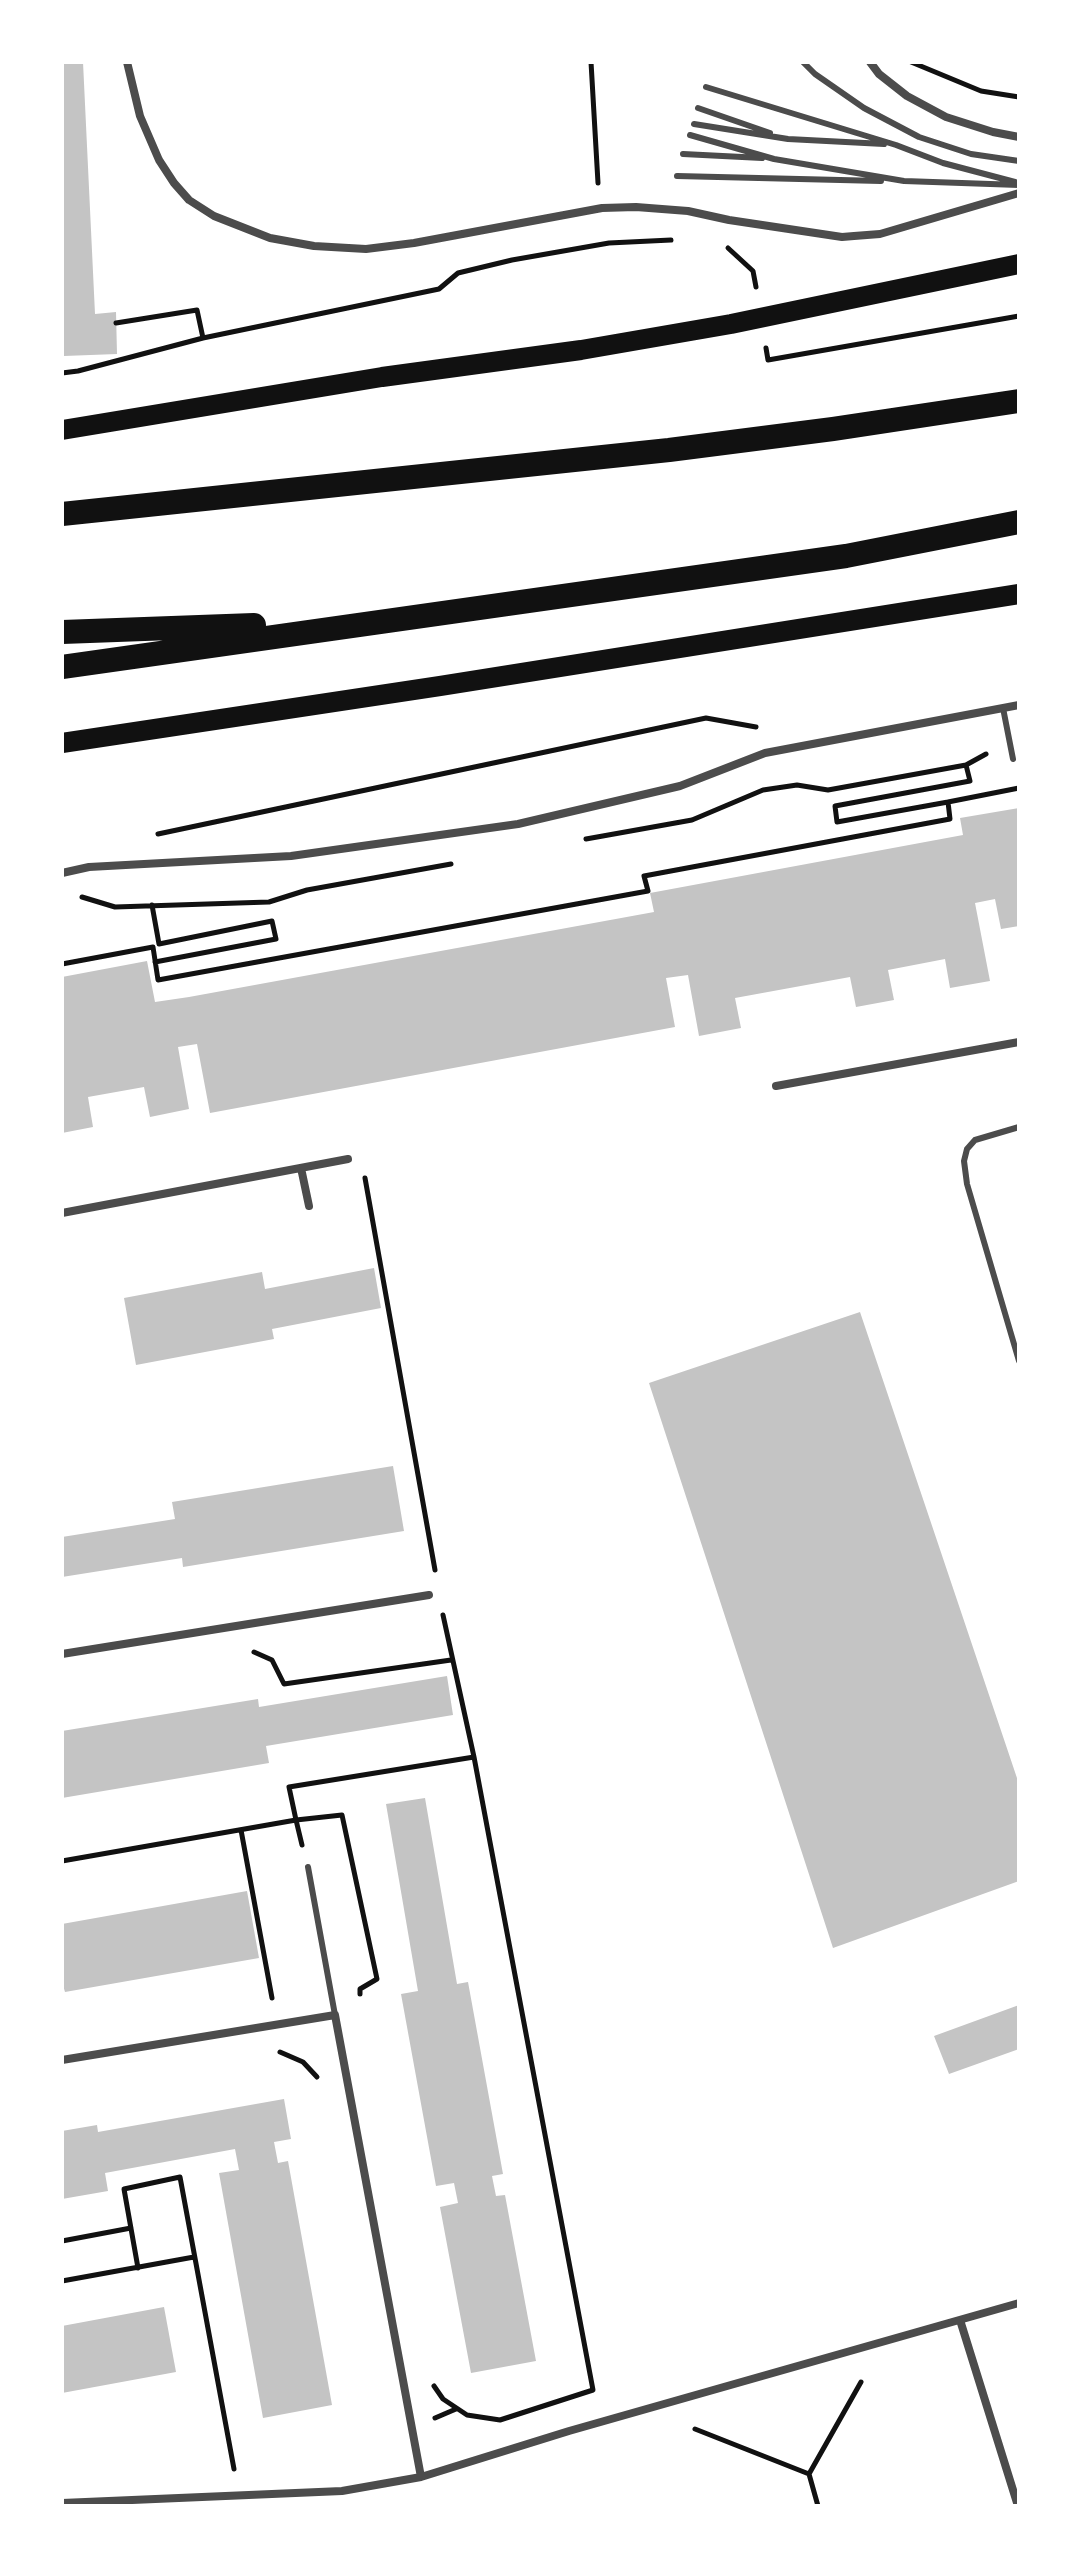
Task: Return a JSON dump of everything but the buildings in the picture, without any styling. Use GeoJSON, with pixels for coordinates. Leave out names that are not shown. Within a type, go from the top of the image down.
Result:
{"type":"FeatureCollection","features":[{"type":"Feature","properties":{"kind":"highway"},"geometry":{"type":"LineString","coordinates":[[62,514],[669,450],[1019,401]]}},
{"type":"Feature","properties":{"kind":"highway"},"geometry":{"type":"LineString","coordinates":[[62,667],[846,556],[1019,522]]}},
{"type":"Feature","properties":{"kind":"highway"},"geometry":{"type":"LineString","coordinates":[[62,632],[373,622]]}},
{"type":"Feature","properties":{"kind":"main road"},"geometry":{"type":"LineString","coordinates":[[62,430],[761,319],[1019,264]]}},
{"type":"Feature","properties":{"kind":"main road"},"geometry":{"type":"LineString","coordinates":[[62,743],[1019,594]]}},
{"type":"Feature","properties":{"kind":"street"},"geometry":{"type":"LineString","coordinates":[[127,62],[140,116],[159,160],[189,200],[214,216],[270,238],[314,246],[366,249],[602,208],[636,207],[688,211],[842,237],[880,234],[1019,193]]}},
{"type":"Feature","properties":{"kind":"street"},"geometry":{"type":"LineString","coordinates":[[870,62],[879,74],[907,96],[946,117],[1019,137]]}},
{"type":"Feature","properties":{"kind":"street"},"geometry":{"type":"LineString","coordinates":[[62,873],[89,867],[291,856],[518,824],[680,786],[765,753],[1019,705]]}},
{"type":"Feature","properties":{"kind":"street"},"geometry":{"type":"LineString","coordinates":[[776,1086],[1019,1042]]}},
{"type":"Feature","properties":{"kind":"street"},"geometry":{"type":"LineString","coordinates":[[62,1213],[348,1159]]}},
{"type":"Feature","properties":{"kind":"street"},"geometry":{"type":"LineString","coordinates":[[301,1168],[309,1206]]}},
{"type":"Feature","properties":{"kind":"street"},"geometry":{"type":"LineString","coordinates":[[62,1654],[429,1595]]}},
{"type":"Feature","properties":{"kind":"street"},"geometry":{"type":"LineString","coordinates":[[62,2060],[335,2015],[421,2477]]}},
{"type":"Feature","properties":{"kind":"street"},"geometry":{"type":"LineString","coordinates":[[62,2503],[342,2491],[421,2477],[569,2431],[1019,2303]]}},
{"type":"Feature","properties":{"kind":"street"},"geometry":{"type":"LineString","coordinates":[[960,2320],[1018,2506]]}},
{"type":"Feature","properties":{"kind":"lane"},"geometry":{"type":"LineString","coordinates":[[803,62],[864,108],[919,137],[971,154],[1019,161]]}},
{"type":"Feature","properties":{"kind":"lane"},"geometry":{"type":"LineString","coordinates":[[706,87],[896,145],[943,163],[1019,184]]}},
{"type":"Feature","properties":{"kind":"lane"},"geometry":{"type":"LineString","coordinates":[[698,108],[788,139]]}},
{"type":"Feature","properties":{"kind":"lane"},"geometry":{"type":"LineString","coordinates":[[694,124],[788,139],[896,145]]}},
{"type":"Feature","properties":{"kind":"lane"},"geometry":{"type":"LineString","coordinates":[[690,135],[774,159],[904,181]]}},
{"type":"Feature","properties":{"kind":"lane"},"geometry":{"type":"LineString","coordinates":[[683,154],[774,159]]}},
{"type":"Feature","properties":{"kind":"lane"},"geometry":{"type":"LineString","coordinates":[[677,176],[1019,184]]}},
{"type":"Feature","properties":{"kind":"lane"},"geometry":{"type":"LineString","coordinates":[[1003,708],[1013,759]]}},
{"type":"Feature","properties":{"kind":"lane"},"geometry":{"type":"LineString","coordinates":[[1019,1127],[975,1140],[967,1149],[964,1161],[967,1184],[1019,1361]]}},
{"type":"Feature","properties":{"kind":"lane"},"geometry":{"type":"LineString","coordinates":[[308,1867],[335,2015]]}},
{"type":"Feature","properties":{"kind":"path"},"geometry":{"type":"LineString","coordinates":[[591,62],[596,168],[609,243]]}},
{"type":"Feature","properties":{"kind":"path"},"geometry":{"type":"LineString","coordinates":[[911,62],[981,91],[1019,97]]}},
{"type":"Feature","properties":{"kind":"path"},"geometry":{"type":"LineString","coordinates":[[62,373],[203,338],[439,289],[458,273],[512,260],[609,243],[685,239]]}},
{"type":"Feature","properties":{"kind":"path"},"geometry":{"type":"LineString","coordinates":[[725,246],[753,271],[768,360],[1019,316]]}},
{"type":"Feature","properties":{"kind":"path"},"geometry":{"type":"LineString","coordinates":[[116,323],[197,310],[203,338]]}},
{"type":"Feature","properties":{"kind":"path"},"geometry":{"type":"LineString","coordinates":[[146,836],[706,718],[769,729]]}},
{"type":"Feature","properties":{"kind":"path"},"geometry":{"type":"LineString","coordinates":[[966,765],[970,781],[835,806],[837,822],[1019,788]]}},
{"type":"Feature","properties":{"kind":"path"},"geometry":{"type":"LineString","coordinates":[[62,964],[153,947],[158,980],[648,891],[644,876],[950,819],[948,802]]}},
{"type":"Feature","properties":{"kind":"path"},"geometry":{"type":"LineString","coordinates":[[152,905],[159,944],[272,921],[276,939],[155,962]]}},
{"type":"Feature","properties":{"kind":"path"},"geometry":{"type":"LineString","coordinates":[[365,1176],[437,1581]]}},
{"type":"Feature","properties":{"kind":"path"},"geometry":{"type":"LineString","coordinates":[[429,2373],[443,2399],[467,2415],[482,2419],[500,2420],[593,2390],[474,1757],[441,1607]]}},
{"type":"Feature","properties":{"kind":"path"},"geometry":{"type":"LineString","coordinates":[[241,1654],[255,1652],[272,1660],[284,1684],[451,1660]]}},
{"type":"Feature","properties":{"kind":"path"},"geometry":{"type":"LineString","coordinates":[[296,1820],[289,1787],[474,1757]]}},
{"type":"Feature","properties":{"kind":"path"},"geometry":{"type":"LineString","coordinates":[[62,1861],[296,1820],[342,1815],[377,1979],[360,1989],[362,2005]]}},
{"type":"Feature","properties":{"kind":"path"},"geometry":{"type":"LineString","coordinates":[[241,1830],[272,1998]]}},
{"type":"Feature","properties":{"kind":"path"},"geometry":{"type":"LineString","coordinates":[[272,2052],[277,2051],[303,2062],[314,2072],[318,2081]]}},
{"type":"Feature","properties":{"kind":"path"},"geometry":{"type":"LineString","coordinates":[[138,2268],[124,2189],[180,2177],[234,2469]]}},
{"type":"Feature","properties":{"kind":"path"},"geometry":{"type":"LineString","coordinates":[[62,2241],[131,2228]]}},
{"type":"Feature","properties":{"kind":"path"},"geometry":{"type":"LineString","coordinates":[[62,2281],[194,2257]]}},
{"type":"Feature","properties":{"kind":"path"},"geometry":{"type":"LineString","coordinates":[[818,2506],[809,2474],[861,2382]]}},
{"type":"Feature","properties":{"kind":"path"},"geometry":{"type":"LineString","coordinates":[[447,2413],[456,2409]]}},
{"type":"Feature","properties":{"kind":"path"},"geometry":{"type":"LineString","coordinates":[[695,2429],[809,2474]]}}]}
